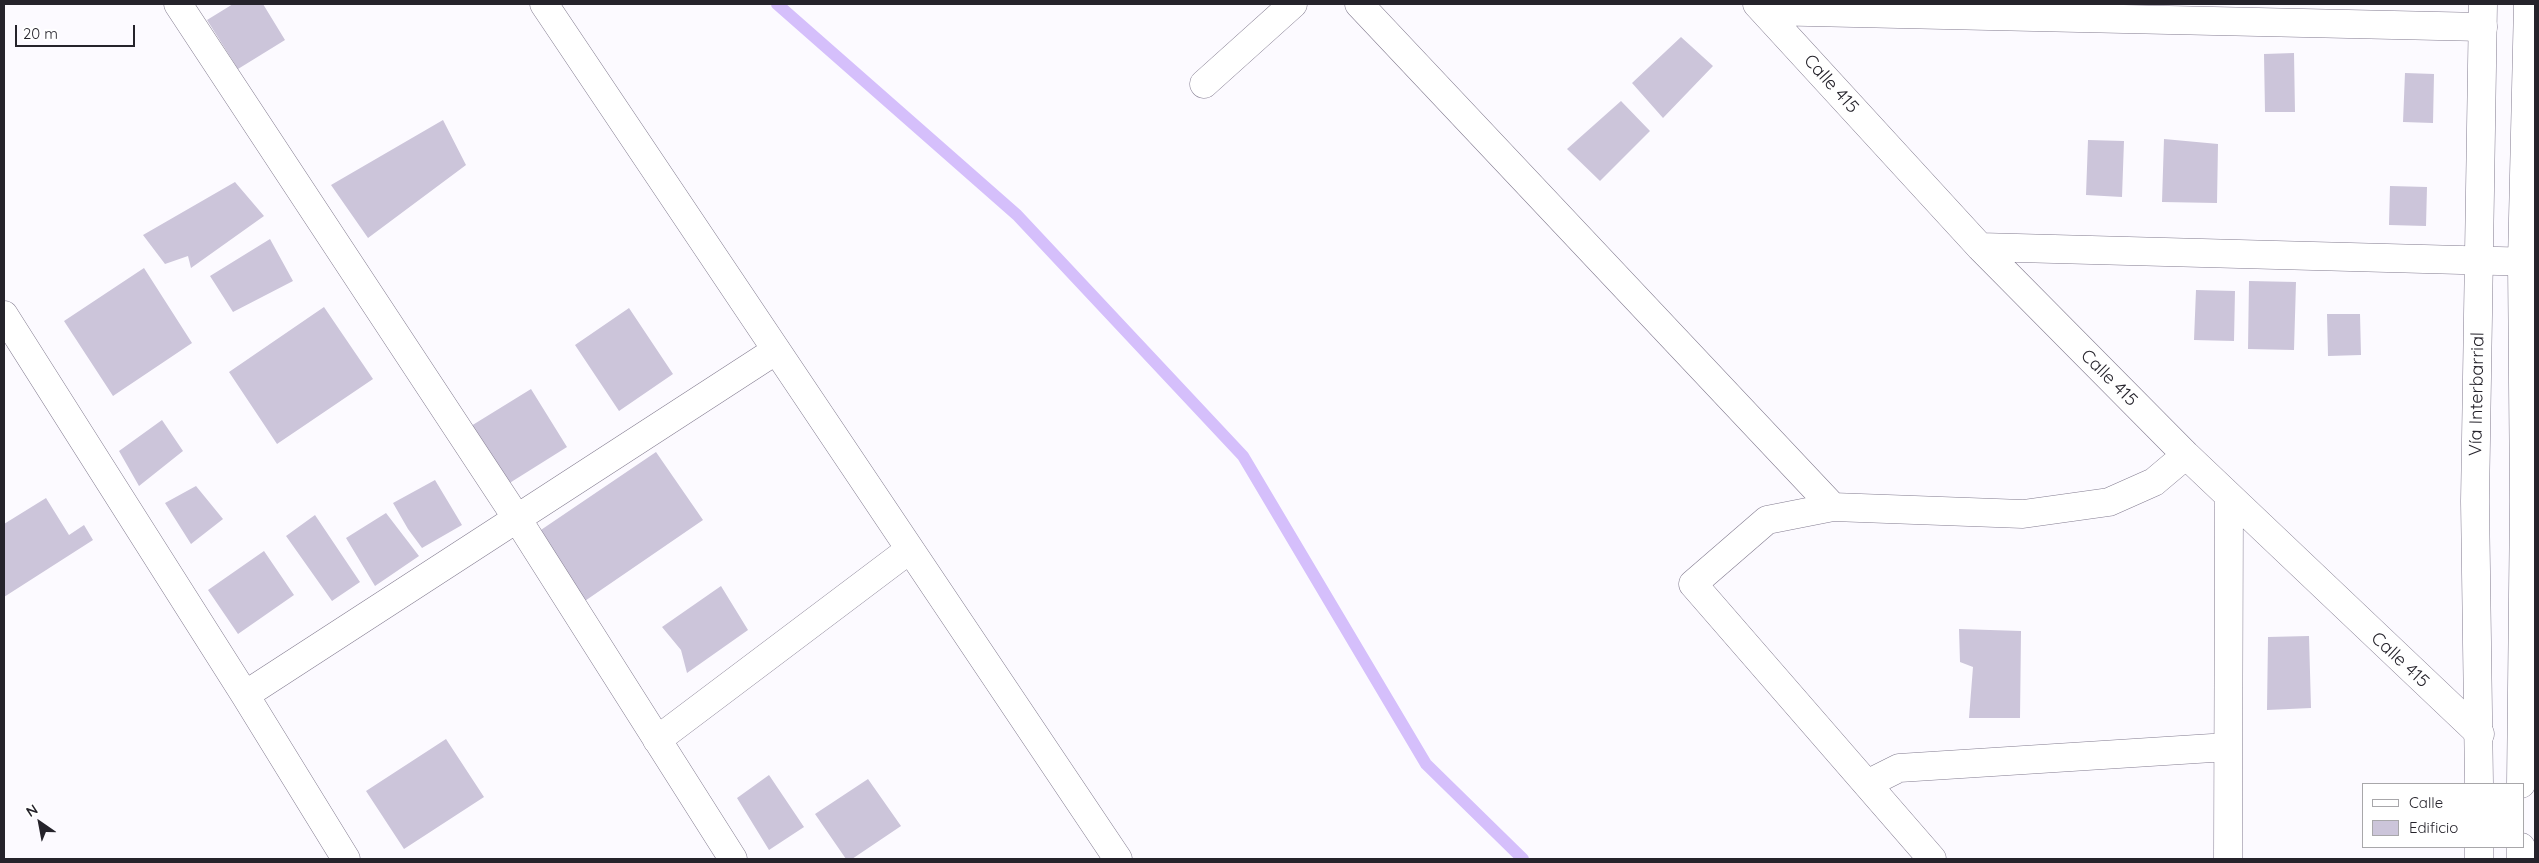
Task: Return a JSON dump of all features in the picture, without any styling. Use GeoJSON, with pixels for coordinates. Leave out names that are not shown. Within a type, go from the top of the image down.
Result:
{"type":"FeatureCollection","features":[{"type":"Feature","properties":{"kind":"street"},"geometry":{"type":"LineString","coordinates":[[178,4],[518,520],[733,859]]}},
{"type":"Feature","properties":{"kind":"street"},"geometry":{"type":"LineString","coordinates":[[544,4],[775,351],[1118,859]]}},
{"type":"Feature","properties":{"kind":"street"},"geometry":{"type":"LineString","coordinates":[[1204,84],[1293,4]]}},
{"type":"Feature","properties":{"kind":"street"},"geometry":{"type":"LineString","coordinates":[[1359,4],[1833,507]]}},
{"type":"Feature","properties":{"kind":"street"},"geometry":{"type":"LineString","coordinates":[[1762,6],[2483,15]]}},
{"type":"Feature","properties":{"kind":"street","name":"Calle 415"},"geometry":{"type":"LineString","coordinates":[[1762,6],[1980,247],[2229,499],[2480,734]]}},
{"type":"Feature","properties":{"kind":"street","name":"Vía Interbarrial"},"geometry":{"type":"LineString","coordinates":[[2479,783],[2480,734],[2475,501],[2483,15]]}},
{"type":"Feature","properties":{"kind":"street"},"geometry":{"type":"LineString","coordinates":[[2521,783],[2529,735],[2530,19]]}},
{"type":"Feature","properties":{"kind":"street"},"geometry":{"type":"LineString","coordinates":[[1980,247],[2529,262]]}},
{"type":"Feature","properties":{"kind":"street"},"geometry":{"type":"LineString","coordinates":[[4,315],[245,694],[346,859]]}},
{"type":"Feature","properties":{"kind":"street"},"geometry":{"type":"LineString","coordinates":[[245,694],[518,520],[775,351]]}},
{"type":"Feature","properties":{"kind":"street"},"geometry":{"type":"LineString","coordinates":[[1932,859],[1869,783],[1693,584],[1767,520],[1833,507],[2023,514],[2109,502],[2154,482],[2186,455]]}},
{"type":"Feature","properties":{"kind":"street"},"geometry":{"type":"LineString","coordinates":[[2228,859],[2229,499]]}},
{"type":"Feature","properties":{"kind":"street"},"geometry":{"type":"LineString","coordinates":[[657,740],[909,550]]}},
{"type":"Feature","properties":{"kind":"street"},"geometry":{"type":"LineString","coordinates":[[1869,783],[1899,768],[2228,747]]}},
{"type":"Feature","properties":{"kind":"building"},"geometry":{"type":"Polygon","coordinates":[[[233,4],[263,4],[285,40],[238,69],[207,20],[233,4]]]}},
{"type":"Feature","properties":{"kind":"building"},"geometry":{"type":"Polygon","coordinates":[[[1681,37],[1713,66],[1663,118],[1632,83],[1681,37]]]}},
{"type":"Feature","properties":{"kind":"building"},"geometry":{"type":"Polygon","coordinates":[[[2294,53],[2295,112],[2265,112],[2264,54],[2294,53]]]}},
{"type":"Feature","properties":{"kind":"building"},"geometry":{"type":"Polygon","coordinates":[[[2405,73],[2434,74],[2433,123],[2403,122],[2405,73]]]}},
{"type":"Feature","properties":{"kind":"building"},"geometry":{"type":"Polygon","coordinates":[[[1621,101],[1650,131],[1600,181],[1567,149],[1621,101]]]}},
{"type":"Feature","properties":{"kind":"building"},"geometry":{"type":"Polygon","coordinates":[[[443,120],[466,165],[368,238],[331,185],[443,120]]]}},
{"type":"Feature","properties":{"kind":"building"},"geometry":{"type":"Polygon","coordinates":[[[2164,139],[2218,144],[2217,203],[2162,202],[2164,139]]]}},
{"type":"Feature","properties":{"kind":"building"},"geometry":{"type":"Polygon","coordinates":[[[2088,140],[2124,141],[2122,197],[2086,195],[2088,140]]]}},
{"type":"Feature","properties":{"kind":"building"},"geometry":{"type":"Polygon","coordinates":[[[235,182],[264,216],[191,268],[188,256],[165,264],[143,235],[235,182]]]}},
{"type":"Feature","properties":{"kind":"building"},"geometry":{"type":"Polygon","coordinates":[[[2390,186],[2427,187],[2426,226],[2389,225],[2390,186]]]}},
{"type":"Feature","properties":{"kind":"building"},"geometry":{"type":"Polygon","coordinates":[[[270,239],[293,281],[233,312],[210,276],[270,239]]]}},
{"type":"Feature","properties":{"kind":"building"},"geometry":{"type":"Polygon","coordinates":[[[144,268],[192,343],[113,396],[64,321],[144,268]]]}},
{"type":"Feature","properties":{"kind":"building"},"geometry":{"type":"Polygon","coordinates":[[[2249,281],[2296,282],[2294,350],[2248,349],[2249,281]]]}},
{"type":"Feature","properties":{"kind":"building"},"geometry":{"type":"Polygon","coordinates":[[[2196,290],[2235,291],[2234,341],[2194,340],[2196,290]]]}},
{"type":"Feature","properties":{"kind":"building"},"geometry":{"type":"Polygon","coordinates":[[[324,307],[373,379],[277,444],[229,372],[324,307]]]}},
{"type":"Feature","properties":{"kind":"building"},"geometry":{"type":"Polygon","coordinates":[[[629,308],[673,374],[619,411],[575,345],[629,308]]]}},
{"type":"Feature","properties":{"kind":"building"},"geometry":{"type":"Polygon","coordinates":[[[2327,314],[2360,314],[2361,355],[2328,356],[2327,314]]]}},
{"type":"Feature","properties":{"kind":"building"},"geometry":{"type":"Polygon","coordinates":[[[531,389],[567,447],[508,484],[471,426],[531,389]]]}},
{"type":"Feature","properties":{"kind":"building"},"geometry":{"type":"Polygon","coordinates":[[[162,420],[183,451],[139,486],[119,451],[162,420]]]}},
{"type":"Feature","properties":{"kind":"building"},"geometry":{"type":"Polygon","coordinates":[[[656,452],[703,520],[579,605],[532,536],[656,452]]]}},
{"type":"Feature","properties":{"kind":"building"},"geometry":{"type":"Polygon","coordinates":[[[435,480],[462,525],[422,548],[393,503],[435,480]]]}},
{"type":"Feature","properties":{"kind":"building"},"geometry":{"type":"Polygon","coordinates":[[[196,486],[223,519],[191,544],[165,503],[196,486]]]}},
{"type":"Feature","properties":{"kind":"building"},"geometry":{"type":"Polygon","coordinates":[[[46,498],[69,535],[84,525],[93,540],[4,597],[4,524],[46,498]]]}},
{"type":"Feature","properties":{"kind":"building"},"geometry":{"type":"Polygon","coordinates":[[[386,513],[419,556],[375,586],[346,538],[386,513]]]}},
{"type":"Feature","properties":{"kind":"building"},"geometry":{"type":"Polygon","coordinates":[[[315,515],[360,582],[332,601],[286,536],[315,515]]]}},
{"type":"Feature","properties":{"kind":"building"},"geometry":{"type":"Polygon","coordinates":[[[264,551],[294,595],[238,634],[208,590],[264,551]]]}},
{"type":"Feature","properties":{"kind":"building"},"geometry":{"type":"Polygon","coordinates":[[[721,586],[748,630],[687,673],[681,650],[662,627],[721,586]]]}},
{"type":"Feature","properties":{"kind":"building"},"geometry":{"type":"Polygon","coordinates":[[[1959,629],[2021,631],[2020,718],[1969,718],[1973,667],[1960,662],[1959,629]]]}},
{"type":"Feature","properties":{"kind":"building"},"geometry":{"type":"Polygon","coordinates":[[[2309,636],[2311,708],[2267,710],[2268,637],[2309,636]]]}},
{"type":"Feature","properties":{"kind":"building"},"geometry":{"type":"Polygon","coordinates":[[[446,739],[484,797],[404,849],[366,791],[446,739]]]}},
{"type":"Feature","properties":{"kind":"building"},"geometry":{"type":"Polygon","coordinates":[[[769,775],[804,827],[769,850],[737,798],[769,775]]]}},
{"type":"Feature","properties":{"kind":"building"},"geometry":{"type":"Polygon","coordinates":[[[868,779],[901,826],[852,859],[846,859],[815,814],[868,779]]]}},
{"type":"Feature","properties":{"kind":"waterway"},"geometry":{"type":"LineString","coordinates":[[777,4],[1017,215],[1243,456],[1426,764],[1523,859]]}}]}
